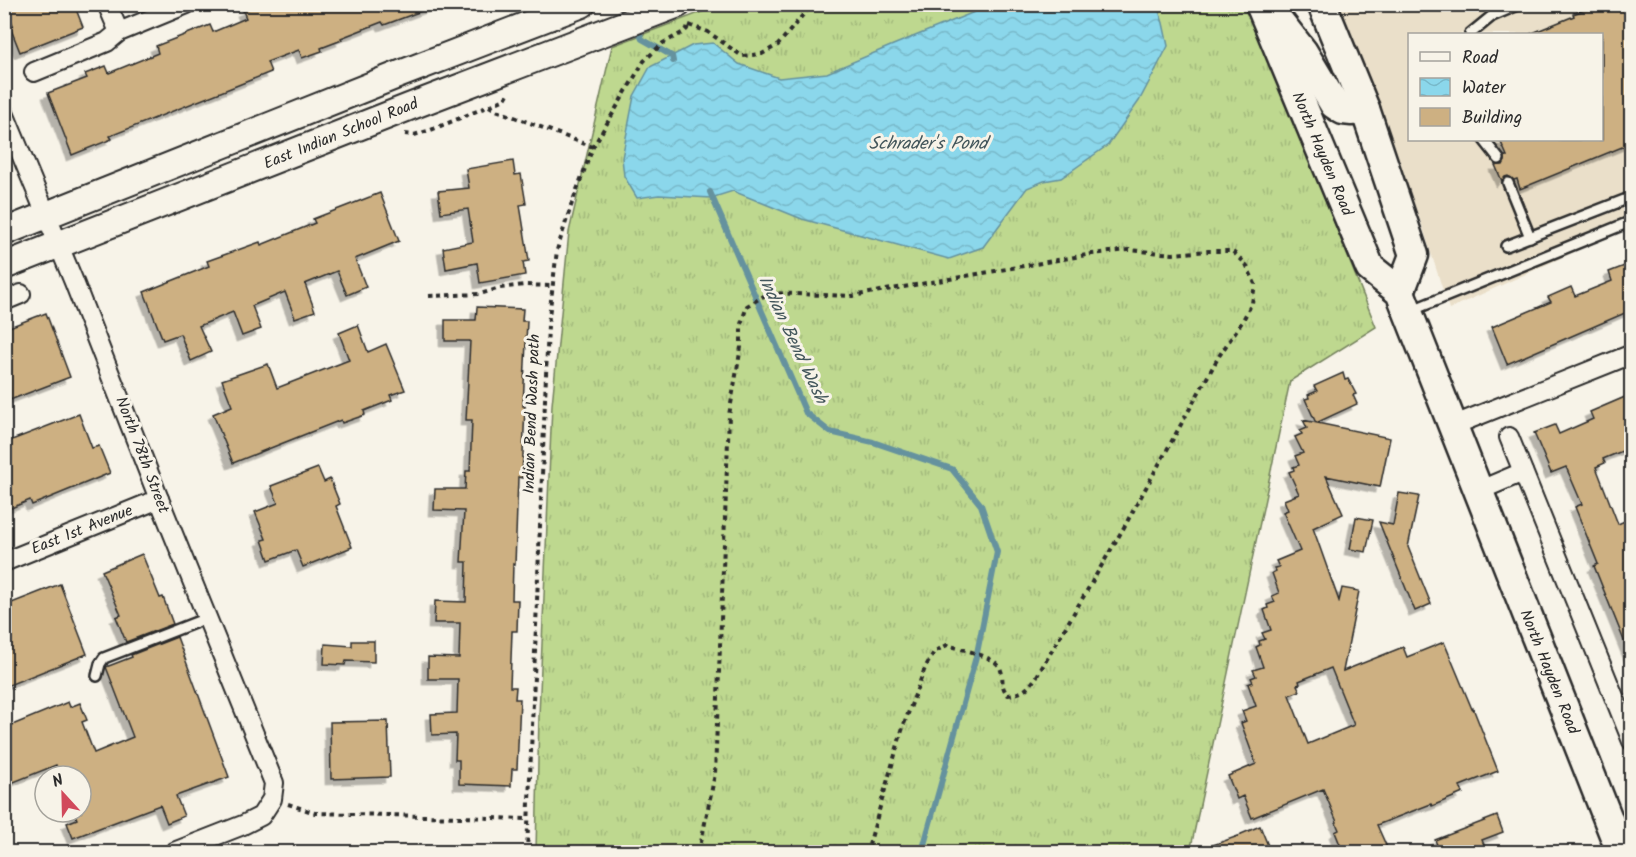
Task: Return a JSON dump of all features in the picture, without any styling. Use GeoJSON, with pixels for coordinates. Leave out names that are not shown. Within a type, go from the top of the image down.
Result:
{"type":"FeatureCollection","features":[{"type":"Feature","properties":{"kind":"main road","name":"East Indian School Road"},"geometry":{"type":"LineString","coordinates":[[4,232],[582,4]]}},
{"type":"Feature","properties":{"kind":"main road","name":"North Hayden Road"},"geometry":{"type":"LineString","coordinates":[[1260,4],[1370,268],[1404,302],[1621,852]]}},
{"type":"Feature","properties":{"kind":"main road"},"geometry":{"type":"LineString","coordinates":[[1265,4],[1303,52],[1334,104],[1343,110],[1365,109]]}},
{"type":"Feature","properties":{"kind":"main road"},"geometry":{"type":"LineString","coordinates":[[1322,4],[1365,109],[1414,255],[1404,302]]}},
{"type":"Feature","properties":{"kind":"main road","name":"East Indian School Road"},"geometry":{"type":"LineString","coordinates":[[4,266],[607,32],[684,17]]}},
{"type":"Feature","properties":{"kind":"street"},"geometry":{"type":"LineString","coordinates":[[107,4],[118,32]]}},
{"type":"Feature","properties":{"kind":"street"},"geometry":{"type":"LineString","coordinates":[[34,72],[107,42],[118,32],[187,4]]}},
{"type":"Feature","properties":{"kind":"street","name":"North 78th Street"},"geometry":{"type":"LineString","coordinates":[[4,113],[274,783],[272,799]]}},
{"type":"Feature","properties":{"kind":"street"},"geometry":{"type":"LineString","coordinates":[[1452,426],[1632,354]]}},
{"type":"Feature","properties":{"kind":"street"},"geometry":{"type":"LineString","coordinates":[[1509,436],[1632,741]]}},
{"type":"Feature","properties":{"kind":"street"},"geometry":{"type":"LineString","coordinates":[[1478,491],[1523,472]]}},
{"type":"Feature","properties":{"kind":"street","name":"East 1st Avenue"},"geometry":{"type":"LineString","coordinates":[[4,562],[159,499]]}},
{"type":"Feature","properties":{"kind":"street"},"geometry":{"type":"LineString","coordinates":[[174,852],[261,816],[272,799]]}},
{"type":"Feature","properties":{"kind":"lane"},"geometry":{"type":"LineString","coordinates":[[1471,33],[1492,16],[1520,4]]}},
{"type":"Feature","properties":{"kind":"lane"},"geometry":{"type":"LineString","coordinates":[[1485,141],[1499,159]]}},
{"type":"Feature","properties":{"kind":"lane"},"geometry":{"type":"LineString","coordinates":[[1508,183],[1530,237]]}},
{"type":"Feature","properties":{"kind":"lane"},"geometry":{"type":"LineString","coordinates":[[1506,246],[1632,197]]}},
{"type":"Feature","properties":{"kind":"lane"},"geometry":{"type":"LineString","coordinates":[[1404,302],[1632,221]]}},
{"type":"Feature","properties":{"kind":"lane"},"geometry":{"type":"LineString","coordinates":[[97,676],[104,658],[207,618]]}},
{"type":"Feature","properties":{"kind":"path"},"geometry":{"type":"LineString","coordinates":[[684,17],[742,56],[762,54],[778,45],[813,4]]}},
{"type":"Feature","properties":{"kind":"path","name":"Indian Bend Wash path"},"geometry":{"type":"LineString","coordinates":[[527,852],[548,325],[557,250],[593,147],[644,61],[663,43],[684,32],[684,17]]}},
{"type":"Feature","properties":{"kind":"path"},"geometry":{"type":"LineString","coordinates":[[489,106],[593,147]]}},
{"type":"Feature","properties":{"kind":"path"},"geometry":{"type":"LineString","coordinates":[[699,852],[716,774],[729,415],[741,347],[741,324],[747,306],[769,293],[852,296],[1080,256],[1129,250],[1173,254],[1232,251],[1246,264],[1255,284],[1252,303],[1219,356],[1118,538],[1028,689],[1008,695],[1003,690],[1000,669],[995,662],[987,658],[947,645],[934,652],[925,668],[903,727],[867,852]]}},
{"type":"Feature","properties":{"kind":"path"},"geometry":{"type":"LineString","coordinates":[[429,296],[480,294],[500,288],[524,285],[552,286]]}},
{"type":"Feature","properties":{"kind":"path"},"geometry":{"type":"LineString","coordinates":[[272,799],[315,813],[529,819]]}},
{"type":"Feature","properties":{"kind":"shaded area"},"geometry":{"type":"Polygon","coordinates":[[[1340,5],[1631,5],[1631,226],[1449,309],[1424,231],[1340,5]]]}},
{"type":"Feature","properties":{"kind":"green space"},"geometry":{"type":"Polygon","coordinates":[[[720,5],[1245,5],[1376,327],[1290,381],[1190,852],[536,852],[539,716],[552,405],[569,232],[612,46],[720,5]]]}},
{"type":"Feature","properties":{"kind":"water","name":"Schrader's Pond"},"geometry":{"type":"Polygon","coordinates":[[[994,4],[1157,5],[1168,46],[1139,101],[1108,145],[1061,178],[1044,181],[1027,188],[983,247],[949,259],[802,219],[733,191],[711,198],[659,195],[637,198],[624,176],[622,158],[634,96],[650,67],[693,45],[713,43],[739,64],[779,78],[827,73],[994,4]]]}},
{"type":"Feature","properties":{"kind":"building"},"geometry":{"type":"Polygon","coordinates":[[[17,4],[74,4],[83,27],[20,52],[10,27],[13,25],[7,9],[17,4]]]}},
{"type":"Feature","properties":{"kind":"building"},"geometry":{"type":"Polygon","coordinates":[[[260,4],[435,4],[435,6],[384,25],[382,22],[341,38],[342,40],[321,48],[322,51],[302,58],[299,50],[267,62],[271,72],[110,136],[112,139],[72,155],[48,93],[87,78],[85,74],[106,66],[109,73],[158,53],[156,46],[210,25],[213,32],[246,18],[243,11],[260,4]]]}},
{"type":"Feature","properties":{"kind":"building"},"geometry":{"type":"Polygon","coordinates":[[[1582,4],[1632,4],[1632,143],[1520,189],[1517,179],[1514,180],[1508,176],[1502,181],[1495,165],[1503,165],[1505,156],[1507,156],[1500,141],[1603,141],[1603,33],[1532,33],[1584,10],[1582,4]]]}},
{"type":"Feature","properties":{"kind":"building"},"geometry":{"type":"Polygon","coordinates":[[[513,161],[515,175],[521,174],[526,204],[520,205],[529,261],[523,262],[525,275],[480,283],[477,263],[446,269],[443,248],[473,242],[468,209],[441,213],[438,191],[469,188],[466,169],[513,161]]]}},
{"type":"Feature","properties":{"kind":"building"},"geometry":{"type":"Polygon","coordinates":[[[380,193],[399,241],[355,259],[366,287],[347,295],[337,271],[305,284],[315,311],[295,318],[285,292],[252,306],[261,329],[242,336],[233,312],[199,326],[211,352],[191,361],[180,334],[163,340],[144,292],[209,266],[207,261],[260,242],[261,245],[315,223],[313,219],[380,193]]]}},
{"type":"Feature","properties":{"kind":"building"},"geometry":{"type":"Polygon","coordinates":[[[1632,263],[1632,310],[1507,364],[1492,327],[1551,302],[1548,297],[1571,287],[1575,296],[1612,281],[1609,272],[1632,263]]]}},
{"type":"Feature","properties":{"kind":"building"},"geometry":{"type":"Polygon","coordinates":[[[477,307],[523,309],[522,321],[527,321],[522,478],[518,477],[515,565],[513,564],[512,600],[518,600],[517,631],[512,631],[510,687],[516,687],[515,699],[520,699],[517,769],[512,769],[511,786],[459,784],[459,760],[455,760],[456,734],[432,735],[431,714],[457,713],[458,679],[428,679],[428,657],[459,658],[460,623],[434,623],[435,601],[466,602],[467,562],[461,562],[464,511],[434,510],[435,489],[465,489],[466,471],[470,471],[472,420],[466,420],[470,341],[445,341],[445,320],[476,320],[477,307]]]}},
{"type":"Feature","properties":{"kind":"building"},"geometry":{"type":"Polygon","coordinates":[[[46,313],[70,377],[10,400],[4,386],[4,329],[46,313]]]}},
{"type":"Feature","properties":{"kind":"building"},"geometry":{"type":"Polygon","coordinates":[[[358,325],[368,352],[386,344],[405,390],[390,395],[392,400],[364,411],[365,415],[342,423],[341,420],[233,463],[213,414],[232,406],[222,380],[268,364],[277,388],[349,360],[339,333],[358,325]]]}},
{"type":"Feature","properties":{"kind":"building"},"geometry":{"type":"Polygon","coordinates":[[[1343,373],[1345,380],[1348,379],[1356,394],[1353,395],[1357,404],[1316,423],[1305,399],[1317,391],[1314,386],[1343,373]]]}},
{"type":"Feature","properties":{"kind":"building"},"geometry":{"type":"Polygon","coordinates":[[[1632,394],[1632,447],[1603,459],[1605,463],[1596,467],[1618,524],[1627,520],[1632,531],[1631,658],[1594,566],[1598,564],[1575,507],[1582,504],[1566,467],[1551,473],[1534,433],[1555,425],[1559,434],[1593,419],[1590,412],[1632,394]]]}},
{"type":"Feature","properties":{"kind":"building"},"geometry":{"type":"Polygon","coordinates":[[[79,414],[92,448],[99,446],[110,473],[32,505],[30,500],[4,511],[4,443],[79,414]]]}},
{"type":"Feature","properties":{"kind":"building"},"geometry":{"type":"Polygon","coordinates":[[[1303,420],[1390,438],[1380,487],[1326,476],[1343,514],[1313,528],[1339,601],[1342,588],[1359,591],[1343,671],[1403,647],[1407,657],[1444,642],[1498,771],[1460,786],[1463,793],[1377,825],[1389,852],[1343,852],[1335,832],[1339,830],[1337,822],[1323,789],[1252,818],[1243,796],[1237,799],[1228,776],[1256,764],[1241,723],[1246,721],[1242,711],[1256,706],[1248,684],[1253,682],[1251,678],[1256,676],[1253,670],[1263,667],[1256,647],[1260,645],[1259,641],[1265,639],[1262,633],[1271,630],[1264,610],[1268,608],[1267,605],[1275,602],[1272,596],[1279,593],[1272,573],[1276,571],[1274,568],[1279,567],[1276,561],[1300,551],[1283,512],[1288,510],[1284,500],[1299,494],[1289,472],[1294,470],[1293,467],[1299,465],[1295,456],[1303,453],[1295,437],[1307,428],[1303,420]],[[1331,668],[1299,681],[1300,684],[1297,685],[1300,691],[1289,695],[1308,744],[1354,725],[1331,668]]]}},
{"type":"Feature","properties":{"kind":"building"},"geometry":{"type":"Polygon","coordinates":[[[318,468],[324,482],[330,479],[340,504],[336,506],[352,547],[303,567],[296,550],[269,560],[262,540],[266,539],[255,512],[278,503],[271,486],[318,468]]]}},
{"type":"Feature","properties":{"kind":"building"},"geometry":{"type":"Polygon","coordinates":[[[1399,493],[1419,496],[1408,547],[1431,604],[1415,611],[1379,522],[1393,525],[1399,493]]]}},
{"type":"Feature","properties":{"kind":"building"},"geometry":{"type":"Polygon","coordinates":[[[1356,517],[1373,520],[1366,552],[1350,549],[1356,517]]]}},
{"type":"Feature","properties":{"kind":"building"},"geometry":{"type":"Polygon","coordinates":[[[142,554],[173,624],[126,642],[116,617],[121,615],[102,571],[142,554]]]}},
{"type":"Feature","properties":{"kind":"building"},"geometry":{"type":"Polygon","coordinates":[[[60,584],[87,654],[4,687],[4,606],[60,584]]]}},
{"type":"Feature","properties":{"kind":"building"},"geometry":{"type":"Polygon","coordinates":[[[177,637],[229,777],[176,796],[184,816],[167,823],[160,805],[73,838],[67,824],[93,824],[93,764],[33,764],[33,774],[4,786],[5,728],[68,702],[70,707],[80,703],[87,720],[82,722],[94,753],[133,737],[106,667],[132,657],[131,655],[177,637]]]}},
{"type":"Feature","properties":{"kind":"building"},"geometry":{"type":"Polygon","coordinates":[[[352,641],[374,641],[374,662],[346,661],[345,665],[324,664],[325,644],[352,646],[352,641]]]}},
{"type":"Feature","properties":{"kind":"building"},"geometry":{"type":"Polygon","coordinates":[[[388,721],[390,777],[331,779],[330,722],[388,721]]]}},
{"type":"Feature","properties":{"kind":"building"},"geometry":{"type":"Polygon","coordinates":[[[1497,816],[1503,832],[1482,840],[1487,852],[1440,852],[1435,840],[1497,816]]]}},
{"type":"Feature","properties":{"kind":"building"},"geometry":{"type":"Polygon","coordinates":[[[1260,826],[1269,848],[1259,852],[1199,852],[1199,850],[1260,826]]]}},
{"type":"Feature","properties":{"kind":"waterway","name":"Indian Bend Wash"},"geometry":{"type":"LineString","coordinates":[[637,27],[642,39],[672,56],[673,61]]}},
{"type":"Feature","properties":{"kind":"waterway","name":"Indian Bend Wash"},"geometry":{"type":"LineString","coordinates":[[710,192],[806,413],[830,432],[873,442],[952,469],[981,505],[997,552],[977,653],[922,852]]}}]}
